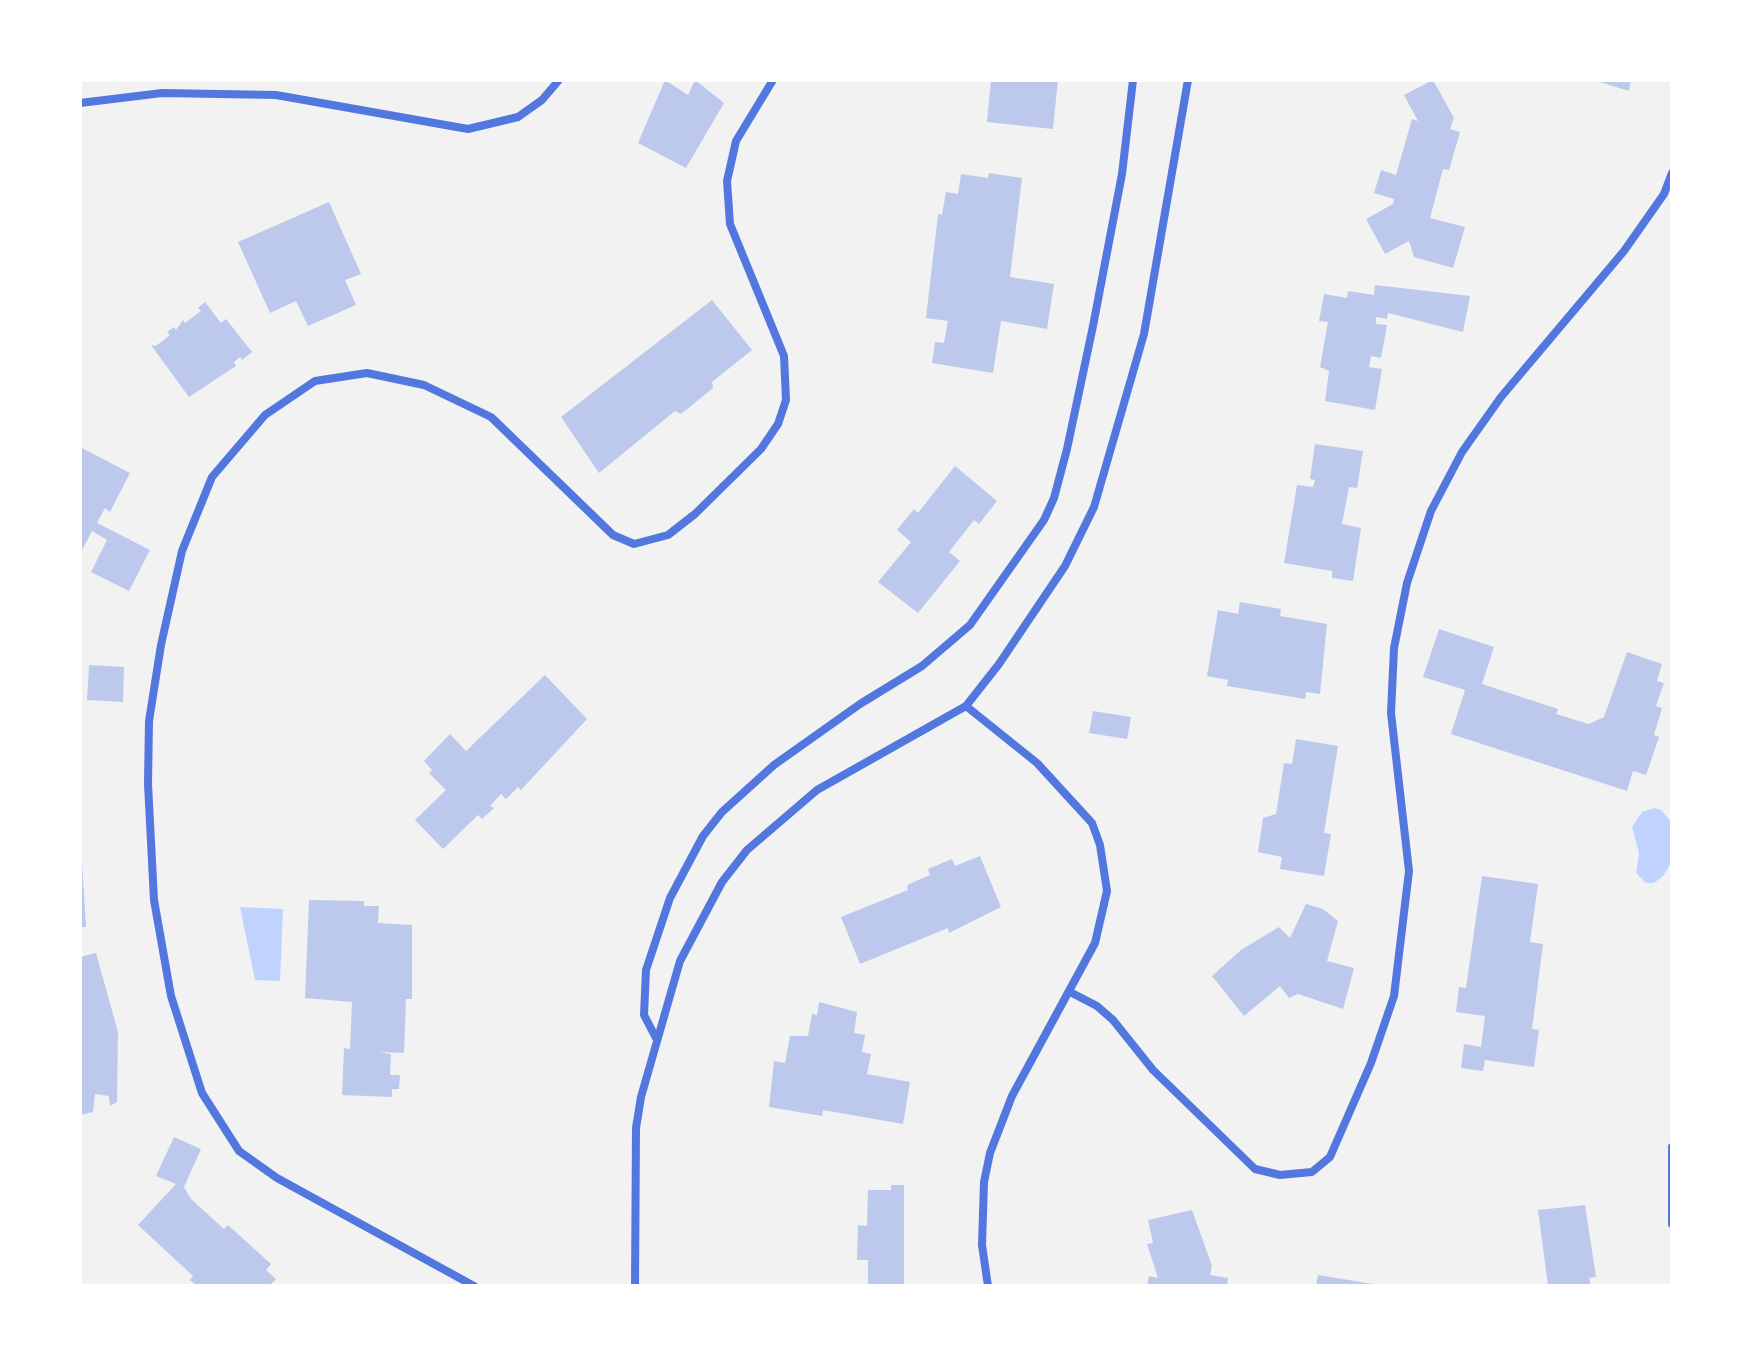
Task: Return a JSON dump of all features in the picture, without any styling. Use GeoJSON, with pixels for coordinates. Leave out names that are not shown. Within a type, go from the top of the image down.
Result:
{"type":"FeatureCollection","features":[{"type":"Feature","properties":{"kind":"street"},"geometry":{"type":"LineString","coordinates":[[80,103],[162,93],[276,95],[468,129],[518,117],[542,100],[559,80]]}},
{"type":"Feature","properties":{"kind":"street"},"geometry":{"type":"LineString","coordinates":[[474,1286],[277,1178],[239,1151],[202,1093],[171,996],[154,900],[148,784],[149,721],[161,645],[182,551],[212,477],[265,415],[315,381],[367,373],[424,385],[491,417],[613,535],[634,544],[668,535],[695,514],[761,449],[778,424],[786,400],[784,356],[730,224],[727,181],[736,141],[773,80]]}},
{"type":"Feature","properties":{"kind":"street"},"geometry":{"type":"LineString","coordinates":[[656,1038],[644,1015],[646,970],[670,898],[703,836],[722,812],[774,765],[860,704],[922,666],[961,633],[985,607],[1044,520],[1054,498],[1067,449],[1093,326],[1122,174],[1133,80]]}},
{"type":"Feature","properties":{"kind":"street"},"geometry":{"type":"LineString","coordinates":[[635,1286],[636,1128],[656,1038],[687,948],[722,882],[747,850],[817,790],[966,706],[999,664],[1065,566],[1094,507],[1144,334],[1188,80]]}},
{"type":"Feature","properties":{"kind":"street"},"geometry":{"type":"LineString","coordinates":[[1070,992],[1097,1006],[1113,1020],[1153,1070],[1255,1169],[1280,1175],[1312,1172],[1330,1157],[1371,1063],[1394,996],[1409,871],[1391,713],[1394,648],[1407,583],[1431,511],[1462,452],[1501,397],[1624,251],[1664,194],[1672,173]]}},
{"type":"Feature","properties":{"kind":"street"},"geometry":{"type":"LineString","coordinates":[[966,706],[1063,789],[1092,823],[1100,845],[1107,891],[1104,915],[1095,943],[1012,1096],[990,1153],[984,1182],[982,1245],[988,1286]]}},
{"type":"Feature","properties":{"kind":"street"},"geometry":{"type":"LineString","coordinates":[[1672,1147],[1672,1224]]}},
{"type":"Feature","properties":{"kind":"water"},"geometry":{"type":"Polygon","coordinates":[[[1654,808],[1661,810],[1672,823],[1672,861],[1663,876],[1654,883],[1646,883],[1636,873],[1639,853],[1632,827],[1642,812],[1654,808]]]}},
{"type":"Feature","properties":{"kind":"water"},"geometry":{"type":"Polygon","coordinates":[[[240,907],[283,909],[280,981],[255,980],[240,907]]]}},
{"type":"Feature","properties":{"kind":"building"},"geometry":{"type":"Polygon","coordinates":[[[665,80],[688,95],[695,80],[724,103],[686,168],[638,143],[665,80]]]}},
{"type":"Feature","properties":{"kind":"building"},"geometry":{"type":"Polygon","coordinates":[[[991,80],[1058,80],[1053,129],[987,122],[991,80]]]}},
{"type":"Feature","properties":{"kind":"building"},"geometry":{"type":"Polygon","coordinates":[[[1433,80],[1454,118],[1450,129],[1460,132],[1449,170],[1443,169],[1430,218],[1465,227],[1453,268],[1414,257],[1409,241],[1385,254],[1366,219],[1393,204],[1394,199],[1374,193],[1381,170],[1396,175],[1412,119],[1418,121],[1404,95],[1433,80]]]}},
{"type":"Feature","properties":{"kind":"building"},"geometry":{"type":"Polygon","coordinates":[[[1593,80],[1631,80],[1629,91],[1593,80]]]}},
{"type":"Feature","properties":{"kind":"building"},"geometry":{"type":"Polygon","coordinates":[[[989,173],[1022,178],[1010,277],[1054,284],[1047,329],[1001,321],[993,373],[932,363],[935,342],[944,343],[948,321],[926,318],[938,214],[942,215],[946,192],[958,194],[961,174],[988,178],[989,173]]]}},
{"type":"Feature","properties":{"kind":"building"},"geometry":{"type":"Polygon","coordinates":[[[329,202],[361,274],[345,280],[356,305],[308,326],[296,301],[270,313],[238,242],[329,202]]]}},
{"type":"Feature","properties":{"kind":"building"},"geometry":{"type":"Polygon","coordinates":[[[1375,285],[1470,296],[1463,332],[1388,313],[1387,319],[1376,317],[1376,324],[1387,325],[1381,358],[1371,356],[1369,367],[1382,369],[1375,410],[1325,401],[1329,371],[1320,367],[1328,322],[1319,321],[1324,294],[1347,298],[1348,291],[1374,295],[1375,285]]]}},
{"type":"Feature","properties":{"kind":"building"},"geometry":{"type":"Polygon","coordinates":[[[712,300],[752,350],[712,382],[713,388],[681,414],[675,411],[599,473],[561,417],[712,300]]]}},
{"type":"Feature","properties":{"kind":"building"},"geometry":{"type":"Polygon","coordinates":[[[205,302],[221,323],[226,319],[252,352],[242,360],[240,357],[234,362],[236,366],[189,397],[151,345],[156,346],[170,335],[167,332],[174,327],[176,330],[183,320],[185,323],[201,311],[198,308],[205,302]]]}},
{"type":"Feature","properties":{"kind":"building"},"geometry":{"type":"Polygon","coordinates":[[[1315,444],[1363,451],[1357,488],[1349,487],[1342,524],[1361,528],[1353,581],[1332,578],[1332,571],[1284,563],[1297,485],[1313,487],[1315,480],[1310,479],[1315,444]]]}},
{"type":"Feature","properties":{"kind":"building"},"geometry":{"type":"Polygon","coordinates":[[[80,447],[130,473],[110,512],[105,508],[97,523],[150,550],[129,591],[91,572],[107,540],[92,531],[80,554],[80,447]]]}},
{"type":"Feature","properties":{"kind":"building"},"geometry":{"type":"Polygon","coordinates":[[[955,466],[997,501],[979,524],[974,520],[949,552],[960,561],[918,613],[878,582],[911,542],[897,530],[914,509],[918,513],[955,466]]]}},
{"type":"Feature","properties":{"kind":"building"},"geometry":{"type":"Polygon","coordinates":[[[1240,602],[1281,609],[1280,616],[1327,624],[1320,694],[1306,692],[1305,699],[1227,686],[1228,680],[1207,676],[1218,610],[1238,614],[1240,602]]]}},
{"type":"Feature","properties":{"kind":"building"},"geometry":{"type":"Polygon","coordinates":[[[1439,629],[1494,647],[1482,684],[1558,709],[1556,714],[1589,724],[1604,717],[1627,652],[1662,664],[1657,681],[1664,683],[1656,706],[1662,708],[1654,735],[1659,737],[1646,775],[1633,771],[1627,791],[1451,734],[1465,690],[1423,677],[1439,629]]]}},
{"type":"Feature","properties":{"kind":"building"},"geometry":{"type":"Polygon","coordinates":[[[89,665],[124,667],[123,702],[87,700],[89,665]]]}},
{"type":"Feature","properties":{"kind":"building"},"geometry":{"type":"Polygon","coordinates":[[[545,675],[587,719],[521,790],[518,787],[506,799],[501,794],[490,806],[494,808],[482,819],[478,815],[443,849],[415,820],[446,790],[429,773],[432,770],[424,761],[450,734],[466,751],[545,675]]]}},
{"type":"Feature","properties":{"kind":"building"},"geometry":{"type":"Polygon","coordinates":[[[1093,711],[1131,717],[1127,739],[1089,733],[1093,711]]]}},
{"type":"Feature","properties":{"kind":"building"},"geometry":{"type":"Polygon","coordinates":[[[1296,739],[1338,746],[1324,833],[1331,834],[1324,876],[1280,869],[1282,857],[1258,852],[1263,818],[1276,814],[1284,763],[1292,764],[1296,739]]]}},
{"type":"Feature","properties":{"kind":"building"},"geometry":{"type":"Polygon","coordinates":[[[80,830],[86,927],[80,927],[80,830]]]}},
{"type":"Feature","properties":{"kind":"building"},"geometry":{"type":"Polygon","coordinates":[[[980,856],[1001,907],[949,933],[948,928],[860,964],[841,917],[908,890],[907,885],[930,875],[928,869],[952,859],[955,866],[980,856]]]}},
{"type":"Feature","properties":{"kind":"building"},"geometry":{"type":"Polygon","coordinates":[[[1482,876],[1538,884],[1530,942],[1543,944],[1532,1029],[1539,1030],[1534,1067],[1485,1060],[1483,1071],[1461,1068],[1464,1044],[1481,1047],[1485,1016],[1456,1012],[1459,987],[1466,988],[1482,876]]]}},
{"type":"Feature","properties":{"kind":"building"},"geometry":{"type":"Polygon","coordinates":[[[309,900],[364,901],[364,906],[379,906],[378,923],[412,925],[412,999],[406,999],[404,1053],[379,1052],[391,1054],[390,1075],[400,1075],[399,1089],[392,1089],[392,1097],[342,1095],[344,1048],[350,1049],[352,1002],[305,998],[309,900]]]}},
{"type":"Feature","properties":{"kind":"building"},"geometry":{"type":"Polygon","coordinates":[[[1306,904],[1323,909],[1338,921],[1327,961],[1354,968],[1343,1009],[1298,994],[1289,998],[1280,986],[1244,1016],[1212,976],[1241,950],[1279,927],[1290,938],[1306,904]]]}},
{"type":"Feature","properties":{"kind":"building"},"geometry":{"type":"Polygon","coordinates":[[[96,953],[118,1032],[117,1102],[110,1106],[109,1096],[95,1094],[93,1112],[80,1115],[80,957],[96,953]]]}},
{"type":"Feature","properties":{"kind":"building"},"geometry":{"type":"Polygon","coordinates":[[[819,1002],[857,1012],[854,1033],[865,1035],[862,1052],[871,1054],[867,1074],[910,1082],[903,1124],[823,1110],[822,1116],[769,1107],[774,1061],[785,1063],[790,1036],[808,1036],[812,1014],[817,1015],[819,1002]]]}},
{"type":"Feature","properties":{"kind":"building"},"geometry":{"type":"Polygon","coordinates":[[[174,1137],[201,1149],[184,1187],[191,1199],[224,1229],[228,1225],[271,1264],[266,1270],[276,1279],[269,1286],[197,1286],[190,1280],[193,1276],[138,1225],[176,1184],[156,1176],[174,1137]]]}},
{"type":"Feature","properties":{"kind":"building"},"geometry":{"type":"Polygon","coordinates":[[[891,1185],[904,1185],[904,1286],[868,1286],[868,1260],[857,1260],[858,1225],[867,1226],[868,1190],[891,1190],[891,1185]]]}},
{"type":"Feature","properties":{"kind":"building"},"geometry":{"type":"Polygon","coordinates":[[[1585,1205],[1596,1277],[1589,1278],[1591,1286],[1548,1286],[1538,1210],[1585,1205]]]}},
{"type":"Feature","properties":{"kind":"building"},"geometry":{"type":"Polygon","coordinates":[[[1192,1210],[1212,1266],[1210,1275],[1228,1278],[1227,1286],[1147,1286],[1149,1276],[1158,1278],[1147,1244],[1153,1243],[1148,1220],[1192,1210]]]}},
{"type":"Feature","properties":{"kind":"building"},"geometry":{"type":"Polygon","coordinates":[[[1318,1275],[1373,1284],[1373,1286],[1316,1286],[1318,1275]]]}}]}
